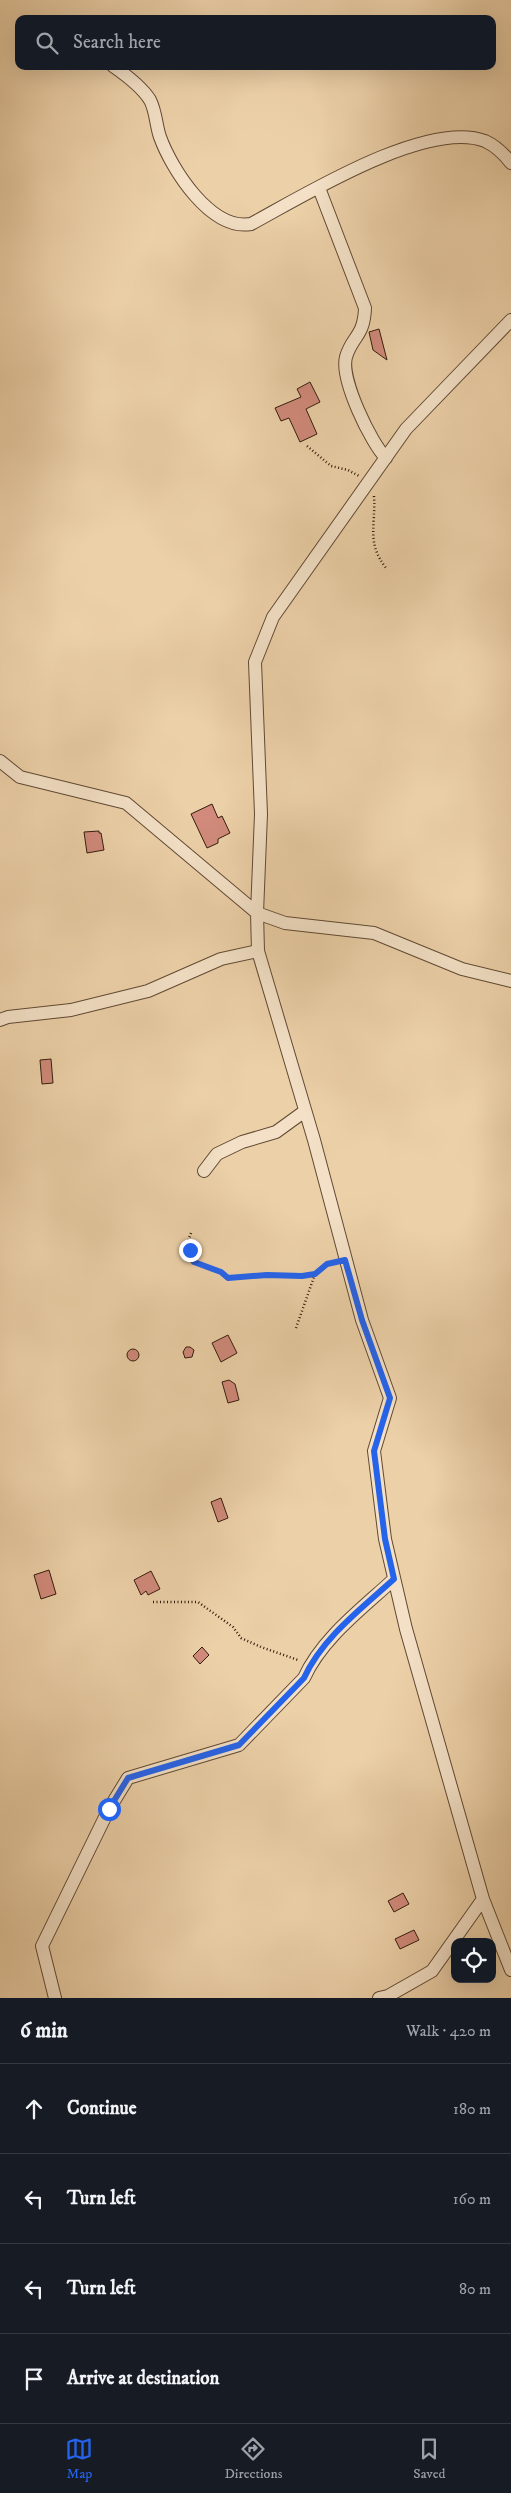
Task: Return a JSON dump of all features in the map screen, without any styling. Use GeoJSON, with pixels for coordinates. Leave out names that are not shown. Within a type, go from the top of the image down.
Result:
{"type":"FeatureCollection","features":[{"type":"Feature","properties":{"kind":"street"},"geometry":{"type":"LineString","coordinates":[[118,70],[151,101],[164,145],[186,183],[210,213],[224,221],[241,226],[250,224],[346,172],[407,148],[442,138],[476,139],[486,142],[498,148],[511,163]]}},
{"type":"Feature","properties":{"kind":"street"},"geometry":{"type":"LineString","coordinates":[[319,188],[365,308],[364,324],[361,332],[346,358],[352,396],[370,437],[386,458]]}},
{"type":"Feature","properties":{"kind":"street"},"geometry":{"type":"LineString","coordinates":[[511,320],[406,429],[273,617],[255,662],[261,814],[257,913],[258,951],[305,1111],[362,1320],[390,1398],[374,1451],[385,1539],[406,1629],[483,1899],[511,1970]]}},
{"type":"Feature","properties":{"kind":"street"},"geometry":{"type":"LineString","coordinates":[[0,761],[20,777],[126,803],[257,913],[286,923],[374,933],[462,969],[511,981]]}},
{"type":"Feature","properties":{"kind":"street"},"geometry":{"type":"LineString","coordinates":[[0,1020],[8,1016],[72,1010],[148,990],[221,959],[258,951]]}},
{"type":"Feature","properties":{"kind":"street"},"geometry":{"type":"LineString","coordinates":[[204,1171],[217,1154],[242,1142],[276,1132],[305,1111]]}},
{"type":"Feature","properties":{"kind":"street"},"geometry":{"type":"LineString","coordinates":[[55,1998],[42,1946],[104,1818],[128,1778],[239,1745],[304,1678],[311,1664],[342,1626],[394,1579]]}},
{"type":"Feature","properties":{"kind":"street"},"geometry":{"type":"LineString","coordinates":[[379,1998],[388,1996],[432,1971],[483,1899]]}},
{"type":"Feature","properties":{"kind":"path"},"geometry":{"type":"LineString","coordinates":[[307,446],[331,466],[358,475],[367,485],[374,496],[373,517],[376,555],[386,568]]}},
{"type":"Feature","properties":{"kind":"path"},"geometry":{"type":"LineString","coordinates":[[191,1233],[188,1241],[194,1262],[221,1272],[228,1278],[315,1274]]}},
{"type":"Feature","properties":{"kind":"path"},"geometry":{"type":"LineString","coordinates":[[296,1328],[315,1274],[327,1264],[345,1260]]}},
{"type":"Feature","properties":{"kind":"path"},"geometry":{"type":"LineString","coordinates":[[153,1602],[198,1602],[233,1627],[241,1638],[311,1664]]}},
{"type":"Feature","properties":{"kind":"building"},"geometry":{"type":"Polygon","coordinates":[[[379,329],[387,360],[373,350],[369,332],[379,329]]]}},
{"type":"Feature","properties":{"kind":"building"},"geometry":{"type":"Polygon","coordinates":[[[310,382],[320,402],[306,409],[317,434],[300,442],[289,418],[281,421],[275,408],[301,397],[297,389],[310,382]]]}},
{"type":"Feature","properties":{"kind":"building"},"geometry":{"type":"Polygon","coordinates":[[[212,804],[218,818],[222,816],[230,833],[218,839],[218,843],[207,848],[191,814],[212,804]]]}},
{"type":"Feature","properties":{"kind":"building"},"geometry":{"type":"Polygon","coordinates":[[[99,831],[104,850],[87,853],[84,832],[99,831]]]}},
{"type":"Feature","properties":{"kind":"building"},"geometry":{"type":"Polygon","coordinates":[[[51,1059],[53,1083],[42,1084],[40,1060],[51,1059]]]}},
{"type":"Feature","properties":{"kind":"building"},"geometry":{"type":"Polygon","coordinates":[[[228,1335],[237,1353],[221,1362],[212,1343],[228,1335]]]}},
{"type":"Feature","properties":{"kind":"building"},"geometry":{"type":"Polygon","coordinates":[[[186,1347],[194,1350],[192,1357],[185,1358],[183,1352],[186,1347]]]}},
{"type":"Feature","properties":{"kind":"building"},"geometry":{"type":"Polygon","coordinates":[[[131,1349],[135,1349],[139,1355],[135,1361],[131,1361],[127,1357],[127,1353],[131,1349]]]}},
{"type":"Feature","properties":{"kind":"building"},"geometry":{"type":"Polygon","coordinates":[[[229,1380],[235,1384],[239,1400],[228,1403],[222,1382],[229,1380]]]}},
{"type":"Feature","properties":{"kind":"building"},"geometry":{"type":"Polygon","coordinates":[[[221,1498],[228,1518],[218,1522],[211,1502],[221,1498]]]}},
{"type":"Feature","properties":{"kind":"building"},"geometry":{"type":"Polygon","coordinates":[[[49,1570],[56,1594],[41,1599],[34,1575],[49,1570]]]}},
{"type":"Feature","properties":{"kind":"building"},"geometry":{"type":"Polygon","coordinates":[[[151,1571],[160,1589],[148,1595],[146,1591],[141,1595],[134,1580],[151,1571]]]}},
{"type":"Feature","properties":{"kind":"building"},"geometry":{"type":"Polygon","coordinates":[[[202,1647],[209,1655],[200,1664],[193,1656],[202,1647]]]}},
{"type":"Feature","properties":{"kind":"building"},"geometry":{"type":"Polygon","coordinates":[[[403,1893],[409,1904],[394,1912],[388,1901],[403,1893]]]}},
{"type":"Feature","properties":{"kind":"building"},"geometry":{"type":"Polygon","coordinates":[[[414,1930],[419,1940],[400,1949],[395,1939],[414,1930]]]}},
{"type":"Feature","properties":{"kind":"route"},"geometry":{"type":"LineString","coordinates":[[109,1809],[128,1778],[239,1745],[304,1678],[311,1664],[342,1626],[394,1579],[385,1539],[374,1451],[390,1398],[362,1320],[345,1260],[327,1264],[315,1274],[228,1278],[221,1272],[194,1262],[190,1250]]}}]}
